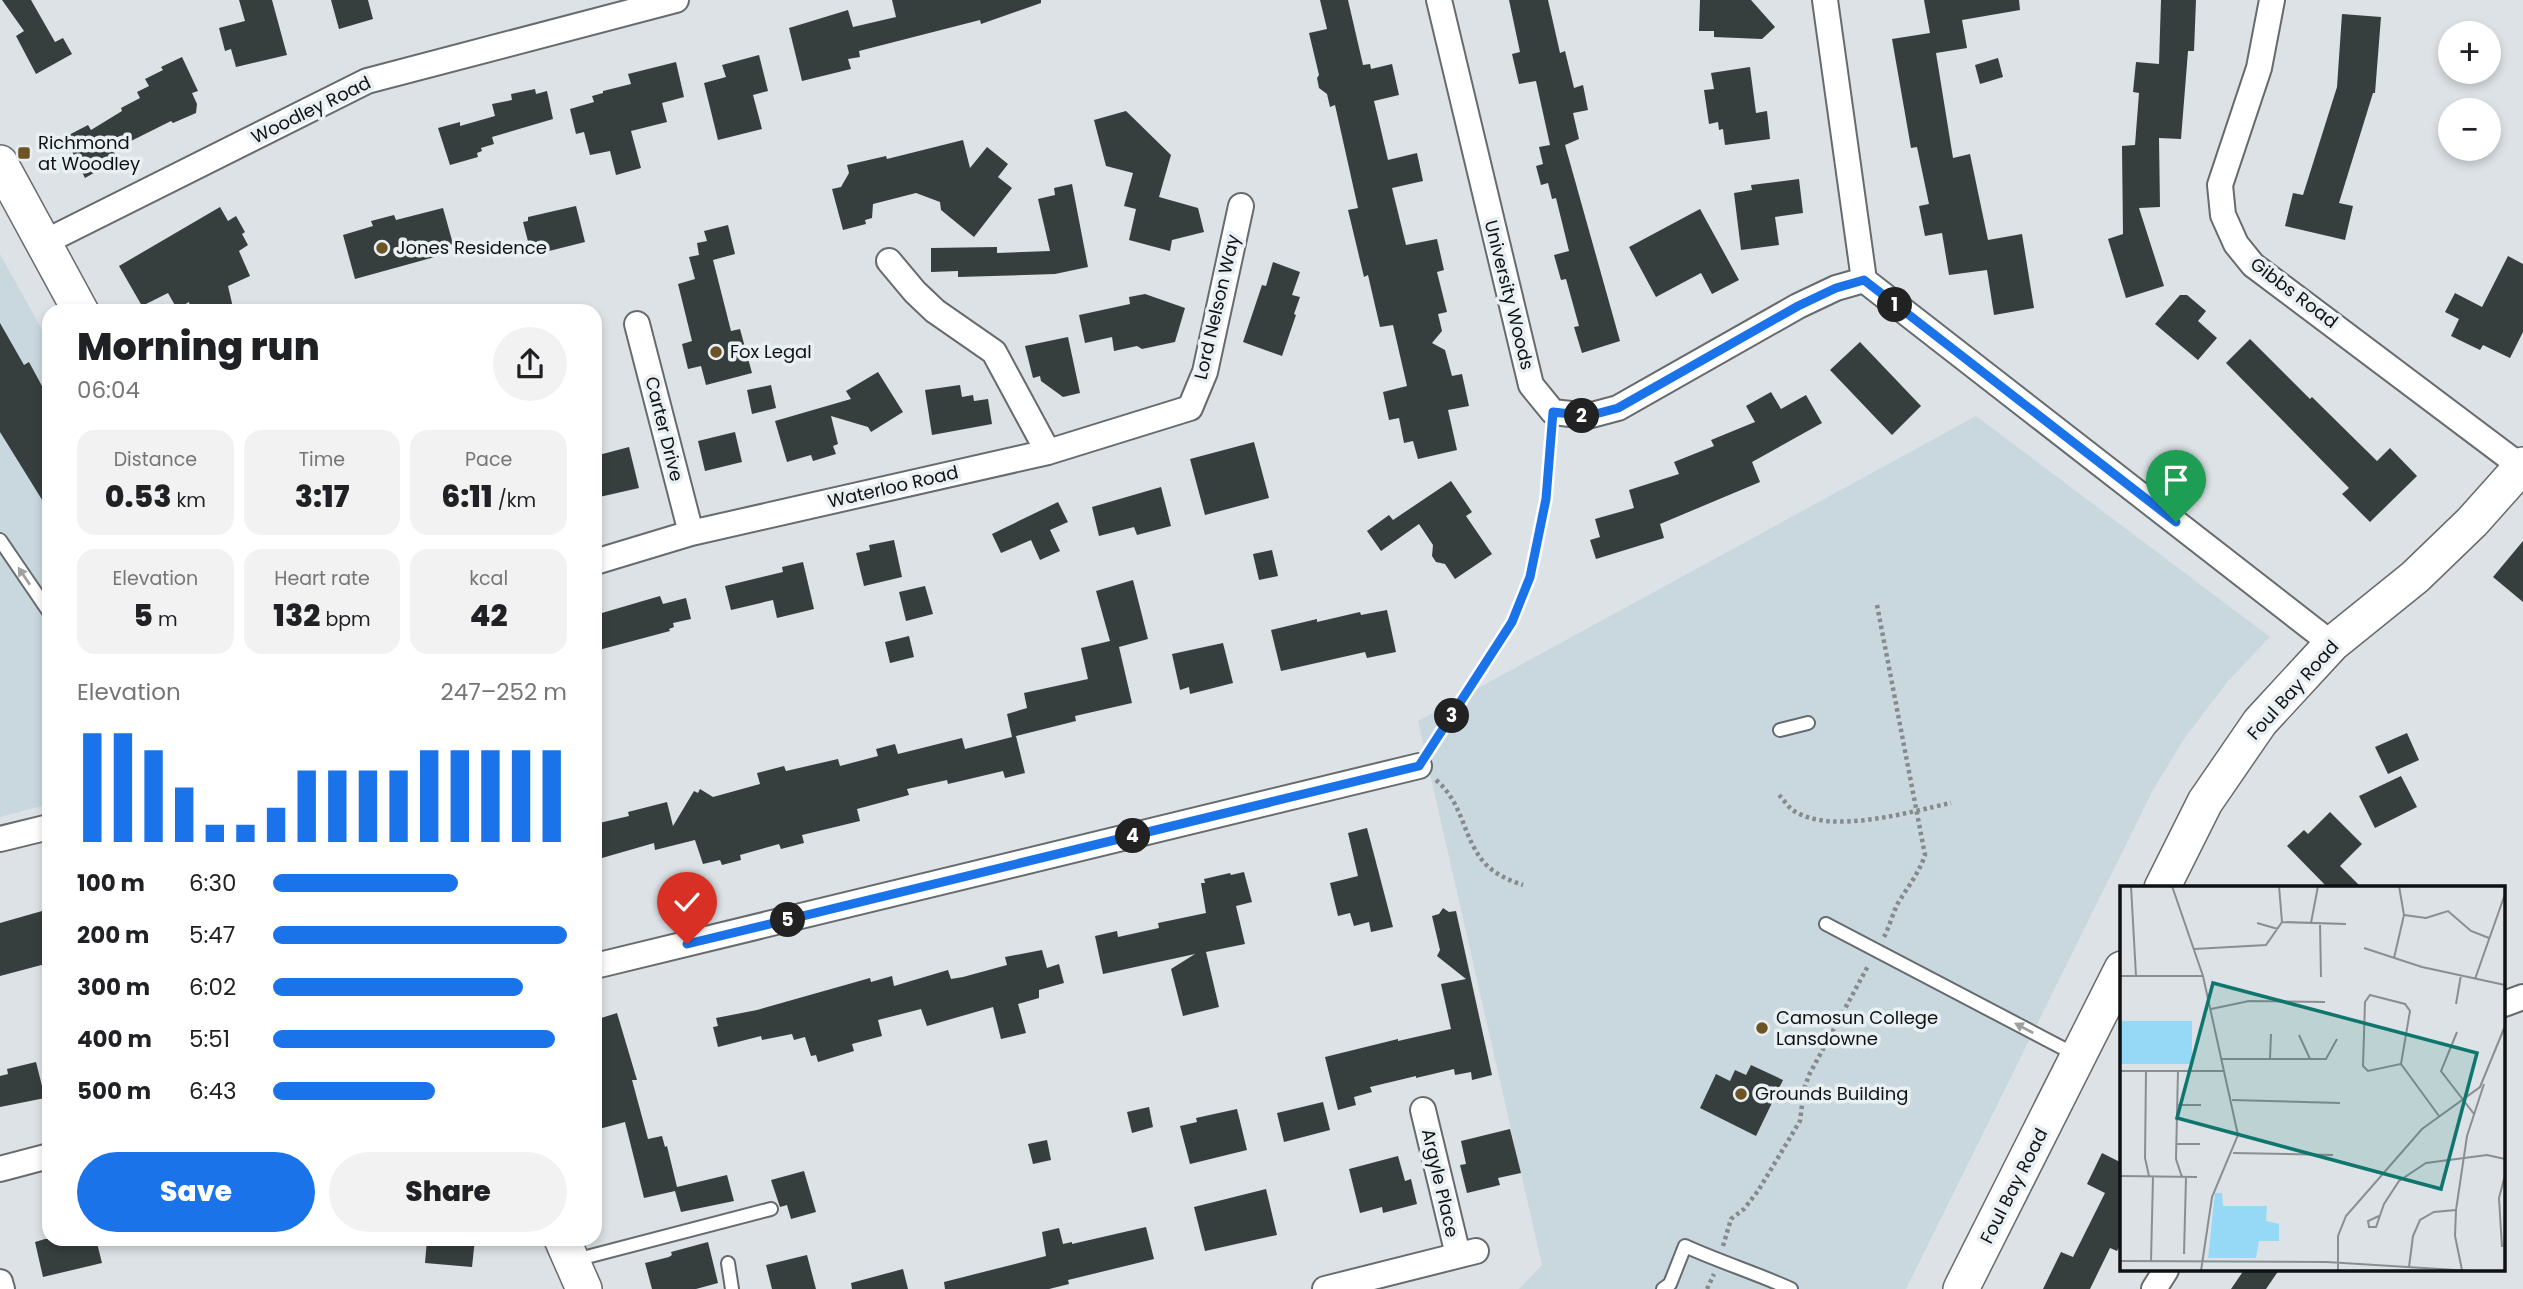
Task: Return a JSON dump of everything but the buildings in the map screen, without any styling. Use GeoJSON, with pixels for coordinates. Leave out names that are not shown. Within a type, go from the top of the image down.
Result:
{"type":"FeatureCollection","features":[{"type":"Feature","properties":{"kind":"main road"},"geometry":{"type":"LineString","coordinates":[[0,163],[77,304]]}},
{"type":"Feature","properties":{"kind":"main road","name":"Foul Bay Road"},"geometry":{"type":"LineString","coordinates":[[2163,886],[2205,802],[2260,722],[2332,643],[2415,577],[2472,522],[2523,466]]}},
{"type":"Feature","properties":{"kind":"main road","name":"Foul Bay Road"},"geometry":{"type":"LineString","coordinates":[[1961,1289],[2120,973]]}},
{"type":"Feature","properties":{"kind":"street","name":"Woodley Road"},"geometry":{"type":"LineString","coordinates":[[45,242],[366,81],[676,0]]}},
{"type":"Feature","properties":{"kind":"street","name":"University Woods"},"geometry":{"type":"LineString","coordinates":[[1439,0],[1521,349],[1531,385],[1553,412]]}},
{"type":"Feature","properties":{"kind":"street"},"geometry":{"type":"LineString","coordinates":[[1825,0],[1864,280],[2332,643]]}},
{"type":"Feature","properties":{"kind":"street","name":"Gibbs Road"},"geometry":{"type":"LineString","coordinates":[[2272,0],[2259,68],[2220,185],[2223,215],[2236,244],[2253,265],[2523,466]]}},
{"type":"Feature","properties":{"kind":"street","name":"Lord Nelson Way"},"geometry":{"type":"LineString","coordinates":[[1190,408],[1205,372],[1241,206]]}},
{"type":"Feature","properties":{"kind":"street"},"geometry":{"type":"LineString","coordinates":[[889,261],[935,311],[994,352],[1048,452]]}},
{"type":"Feature","properties":{"kind":"street"},"geometry":{"type":"LineString","coordinates":[[1553,412],[1588,416],[1618,408],[1798,306],[1836,288],[1864,280]]}},
{"type":"Feature","properties":{"kind":"street","name":"Carter Drive"},"geometry":{"type":"LineString","coordinates":[[637,324],[691,533]]}},
{"type":"Feature","properties":{"kind":"street","name":"Waterloo Road"},"geometry":{"type":"LineString","coordinates":[[602,560],[691,533],[1048,452],[1190,408]]}},
{"type":"Feature","properties":{"kind":"street"},"geometry":{"type":"LineString","coordinates":[[602,964],[1419,766]]}},
{"type":"Feature","properties":{"kind":"street"},"geometry":{"type":"LineString","coordinates":[[0,839],[42,829]]}},
{"type":"Feature","properties":{"kind":"street"},"geometry":{"type":"LineString","coordinates":[[2506,1003],[2523,998]]}},
{"type":"Feature","properties":{"kind":"street","name":"Argyle Place"},"geometry":{"type":"LineString","coordinates":[[1325,1289],[1467,1253],[1423,1110]]}},
{"type":"Feature","properties":{"kind":"street"},"geometry":{"type":"LineString","coordinates":[[0,1169],[42,1158]]}},
{"type":"Feature","properties":{"kind":"street"},"geometry":{"type":"LineString","coordinates":[[2154,1289],[2165,1272]]}},
{"type":"Feature","properties":{"kind":"street"},"geometry":{"type":"LineString","coordinates":[[0,1282],[2,1289]]}},
{"type":"Feature","properties":{"kind":"lane"},"geometry":{"type":"LineString","coordinates":[[0,540],[42,602]]}},
{"type":"Feature","properties":{"kind":"lane"},"geometry":{"type":"LineString","coordinates":[[1780,730],[1808,723]]}},
{"type":"Feature","properties":{"kind":"lane"},"geometry":{"type":"LineString","coordinates":[[1826,924],[2079,1057]]}},
{"type":"Feature","properties":{"kind":"lane"},"geometry":{"type":"LineString","coordinates":[[573,1263],[771,1209]]}},
{"type":"Feature","properties":{"kind":"lane"},"geometry":{"type":"LineString","coordinates":[[1663,1289],[1670,1284],[1685,1246],[1791,1289]]}},
{"type":"Feature","properties":{"kind":"lane"},"geometry":{"type":"LineString","coordinates":[[728,1264],[734,1287],[732,1289]]}},
{"type":"Feature","properties":{"kind":"path"},"geometry":{"type":"LineString","coordinates":[[1523,886],[1504,878],[1482,860],[1450,792],[1419,766],[1512,622],[1530,577],[1546,499],[1553,412]]}},
{"type":"Feature","properties":{"kind":"path"},"geometry":{"type":"LineString","coordinates":[[1779,795],[1793,810],[1828,822],[1889,816],[1951,803]]}},
{"type":"Feature","properties":{"kind":"shaded area"},"geometry":{"type":"Polygon","coordinates":[[[0,254],[42,329],[42,806],[0,817],[0,254]]]}},
{"type":"Feature","properties":{"kind":"shaded area","name":"Camosun College Lansdowne"},"geometry":{"type":"Polygon","coordinates":[[[1976,416],[2270,637],[2228,681],[2184,739],[2153,790],[1906,1289],[1519,1289],[1542,1265],[1418,721],[1976,416]]]}},
{"type":"Feature","properties":{"kind":"place","name":"Richmond at Woodley"},"geometry":{"type":"Point","coordinates":[24,153]}},
{"type":"Feature","properties":{"kind":"place","name":"Jones Residence"},"geometry":{"type":"Point","coordinates":[382,248]}},
{"type":"Feature","properties":{"kind":"place","name":"Fox Legal"},"geometry":{"type":"Point","coordinates":[716,352]}},
{"type":"Feature","properties":{"kind":"place","name":"Camosun College Lansdowne"},"geometry":{"type":"Point","coordinates":[1762,1028]}},
{"type":"Feature","properties":{"kind":"place","name":"Grounds Building"},"geometry":{"type":"Point","coordinates":[1741,1094]}},
{"type":"Feature","properties":{"kind":"route"},"geometry":{"type":"LineString","coordinates":[[687,944],[1419,766],[1512,622],[1530,577],[1546,499],[1553,412],[1588,416],[1618,408],[1798,306],[1836,288],[1864,280],[2176,522]]}}]}
